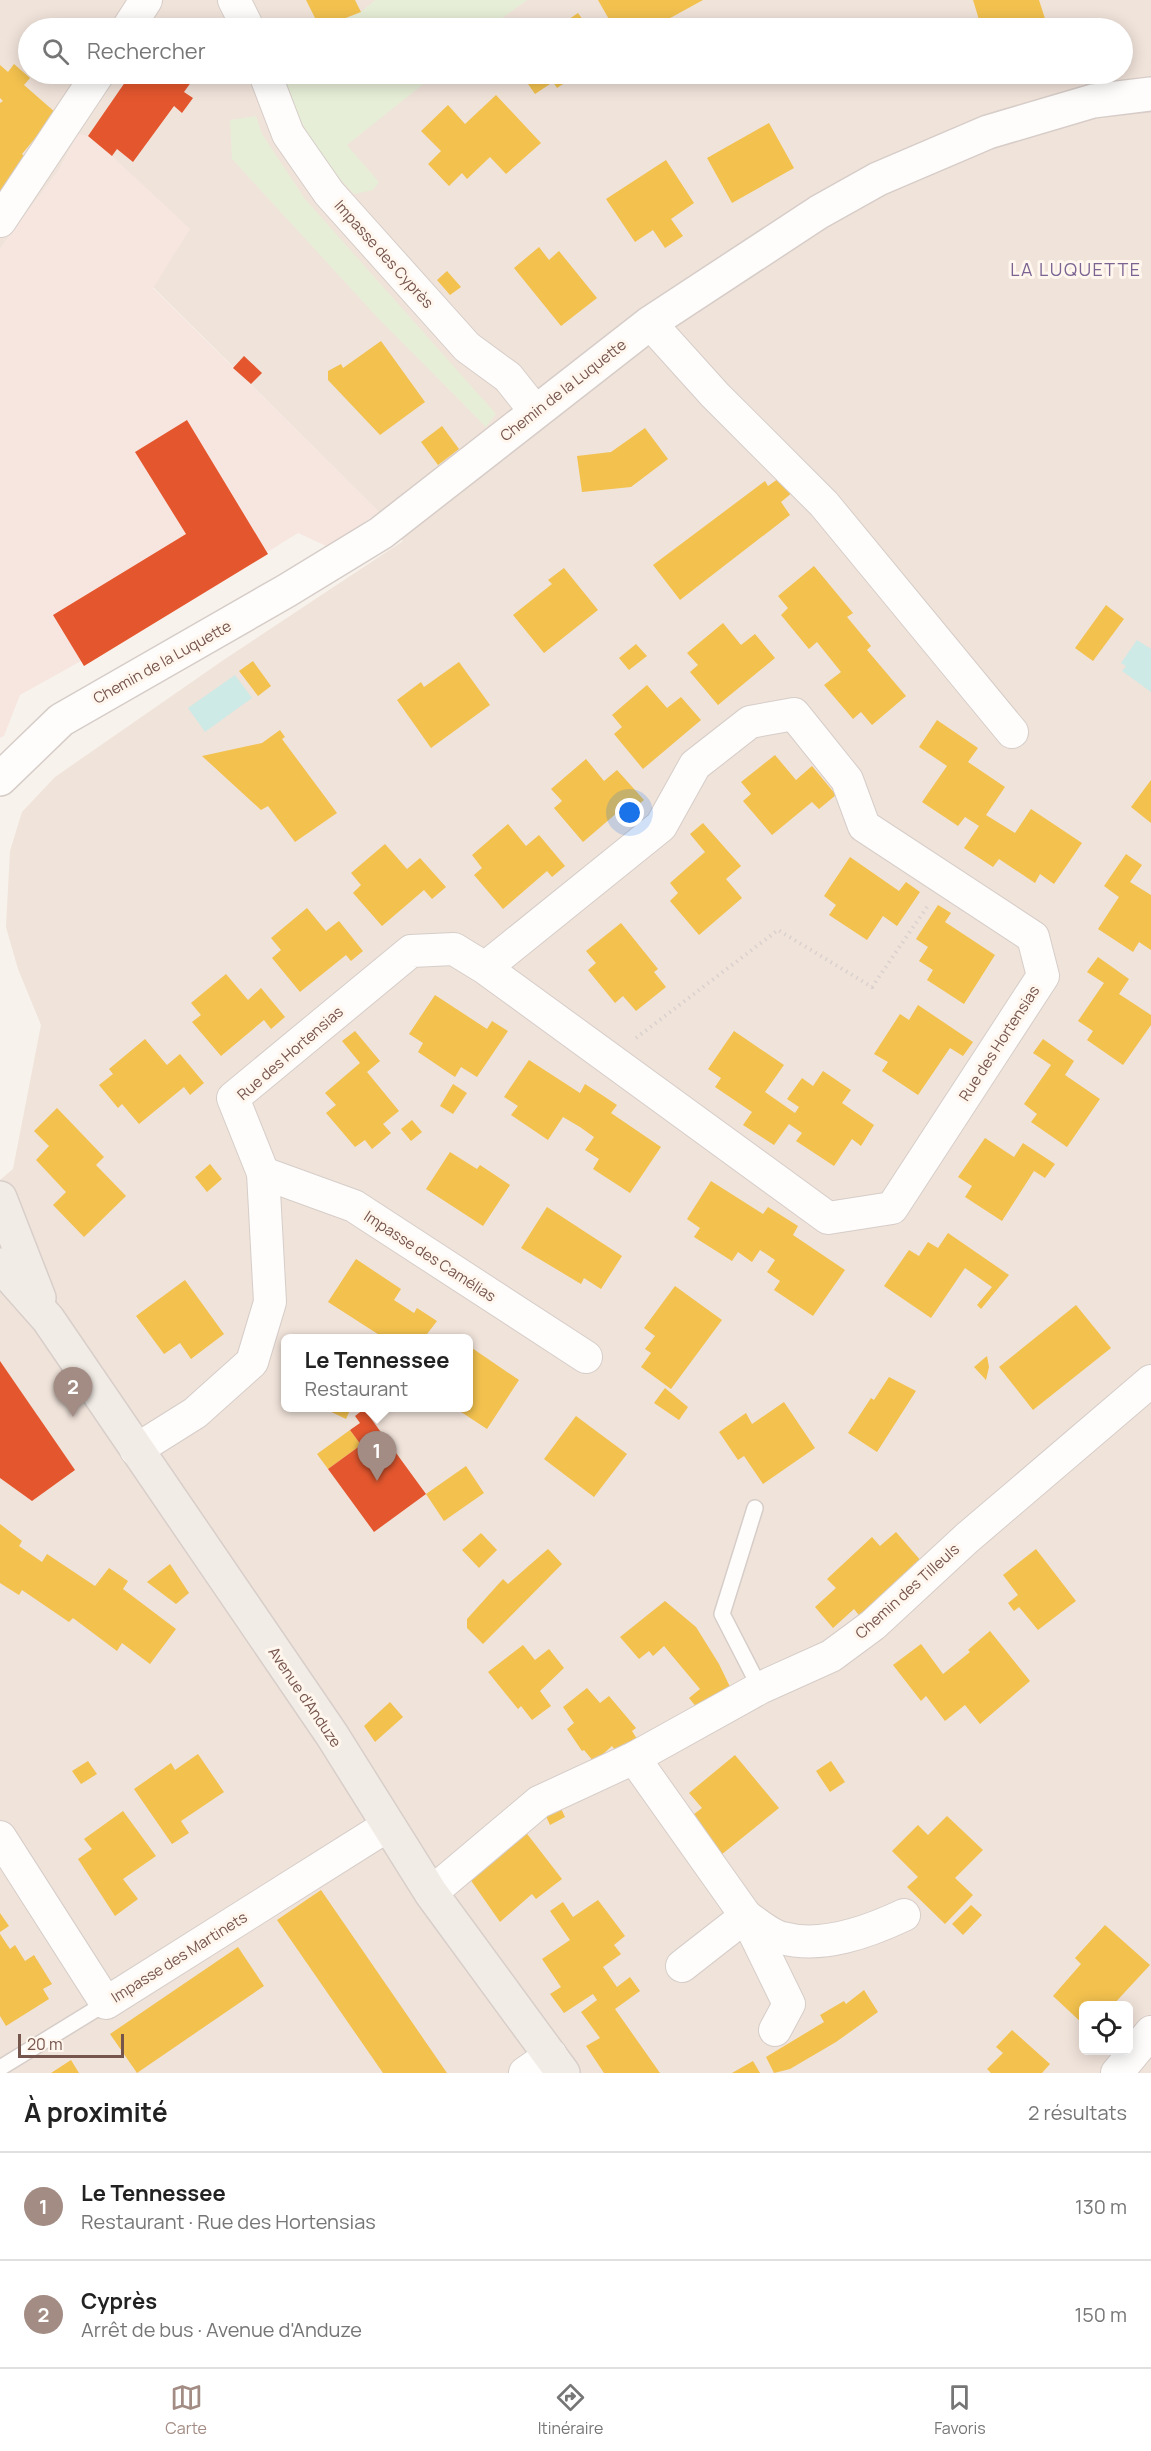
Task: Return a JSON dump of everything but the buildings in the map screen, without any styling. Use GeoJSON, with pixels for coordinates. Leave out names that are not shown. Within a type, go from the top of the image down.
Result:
{"type":"FeatureCollection","features":[{"type":"Feature","properties":{"kind":"main road","name":"Avenue d'Anduze"},"geometry":{"type":"LineString","coordinates":[[0,1198],[48,1319]]}},
{"type":"Feature","properties":{"kind":"main road","name":"Avenue d'Anduze"},"geometry":{"type":"LineString","coordinates":[[0,1265],[48,1319],[332,1735],[387,1826],[546,2067]]}},
{"type":"Feature","properties":{"kind":"street"},"geometry":{"type":"LineString","coordinates":[[134,18],[146,0]]}},
{"type":"Feature","properties":{"kind":"street"},"geometry":{"type":"LineString","coordinates":[[234,0],[243,18]]}},
{"type":"Feature","properties":{"kind":"street"},"geometry":{"type":"LineString","coordinates":[[0,221],[91,84]]}},
{"type":"Feature","properties":{"kind":"street","name":"Impasse des Cyprès"},"geometry":{"type":"LineString","coordinates":[[269,84],[288,134],[329,193],[467,347],[508,377],[535,411]]}},
{"type":"Feature","properties":{"kind":"street","name":"Chemin de la Luquette"},"geometry":{"type":"LineString","coordinates":[[0,799],[7,772],[61,720],[286,591],[381,533],[535,411],[650,324],[819,212],[878,179],[988,132],[1093,101],[1151,93]]}},
{"type":"Feature","properties":{"kind":"street"},"geometry":{"type":"LineString","coordinates":[[650,324],[715,394],[824,504],[1012,732]]}},
{"type":"Feature","properties":{"kind":"street","name":"Rue des Hortensias"},"geometry":{"type":"LineString","coordinates":[[136,1450],[195,1413],[252,1362],[270,1302],[263,1173],[233,1098],[411,951],[454,949],[485,968],[828,1218],[892,1208],[1043,976],[1033,937],[944,881],[864,826],[847,780],[794,714],[750,722],[695,765],[661,825],[485,968]]}},
{"type":"Feature","properties":{"kind":"street","name":"Impasse des Camélias"},"geometry":{"type":"LineString","coordinates":[[263,1173],[354,1206],[586,1358]]}},
{"type":"Feature","properties":{"kind":"street","name":"Chemin des Tilleuls"},"geometry":{"type":"LineString","coordinates":[[431,1893],[538,1802],[634,1758],[760,1688],[831,1656],[873,1625],[967,1538],[1151,1381]]}},
{"type":"Feature","properties":{"kind":"street"},"geometry":{"type":"LineString","coordinates":[[634,1758],[746,1916],[789,2004],[775,2030]]}},
{"type":"Feature","properties":{"kind":"street","name":"Impasse des Martinets"},"geometry":{"type":"LineString","coordinates":[[0,1837],[106,2003],[387,1826]]}},
{"type":"Feature","properties":{"kind":"street"},"geometry":{"type":"LineString","coordinates":[[746,1916],[781,1938],[824,1940],[868,1932],[904,1915]]}},
{"type":"Feature","properties":{"kind":"street"},"geometry":{"type":"LineString","coordinates":[[682,1966],[746,1916]]}},
{"type":"Feature","properties":{"kind":"street"},"geometry":{"type":"LineString","coordinates":[[1117,2073],[1151,2032]]}},
{"type":"Feature","properties":{"kind":"lane"},"geometry":{"type":"LineString","coordinates":[[755,1508],[722,1614],[760,1688]]}},
{"type":"Feature","properties":{"kind":"lane"},"geometry":{"type":"LineString","coordinates":[[0,2068],[106,2003]]}},
{"type":"Feature","properties":{"kind":"path"},"geometry":{"type":"LineString","coordinates":[[609,1058],[778,930],[872,987],[944,881]]}},
{"type":"Feature","properties":{"kind":"shaded area"},"geometry":{"type":"Polygon","coordinates":[[[0,0],[1151,0],[1151,2073],[0,2073],[0,1180],[13,1169],[41,1025],[18,969],[6,927],[10,851],[22,812],[55,777],[225,659],[403,541],[379,512],[153,287],[78,134],[59,170],[0,249],[0,0]]]}},
{"type":"Feature","properties":{"kind":"shaded area"},"geometry":{"type":"Polygon","coordinates":[[[78,134],[88,136],[112,156],[190,229],[153,288],[379,512],[328,547],[298,533],[84,666],[81,661],[20,695],[4,736],[0,738],[0,249],[59,170],[78,134]]]}},
{"type":"Feature","properties":{"kind":"green space"},"geometry":{"type":"Polygon","coordinates":[[[375,0],[527,0],[503,18],[347,18],[361,12],[375,0]]]}},
{"type":"Feature","properties":{"kind":"green space"},"geometry":{"type":"Polygon","coordinates":[[[284,84],[423,84],[347,145],[379,182],[373,190],[354,194],[320,153],[294,107],[284,84]]]}},
{"type":"Feature","properties":{"kind":"green space"},"geometry":{"type":"Polygon","coordinates":[[[256,116],[262,134],[305,199],[496,414],[486,427],[377,317],[232,159],[230,120],[256,116]]]}},
{"type":"Feature","properties":{"kind":"water"},"geometry":{"type":"Polygon","coordinates":[[[1137,640],[1151,649],[1151,692],[1122,671],[1126,666],[1121,663],[1137,640]]]}},
{"type":"Feature","properties":{"kind":"water"},"geometry":{"type":"Polygon","coordinates":[[[235,675],[252,698],[205,732],[188,708],[235,675]]]}},
{"type":"Feature","properties":{"kind":"place","name":"Cyprès"},"geometry":{"type":"Point","coordinates":[73,1417]}},
{"type":"Feature","properties":{"kind":"place","name":"Le Tennessee"},"geometry":{"type":"Point","coordinates":[377,1481]}},
{"type":"Feature","properties":{"kind":"district","name":"LA LUQUETTE"},"geometry":{"type":"Point","coordinates":[1076,269]}}]}
